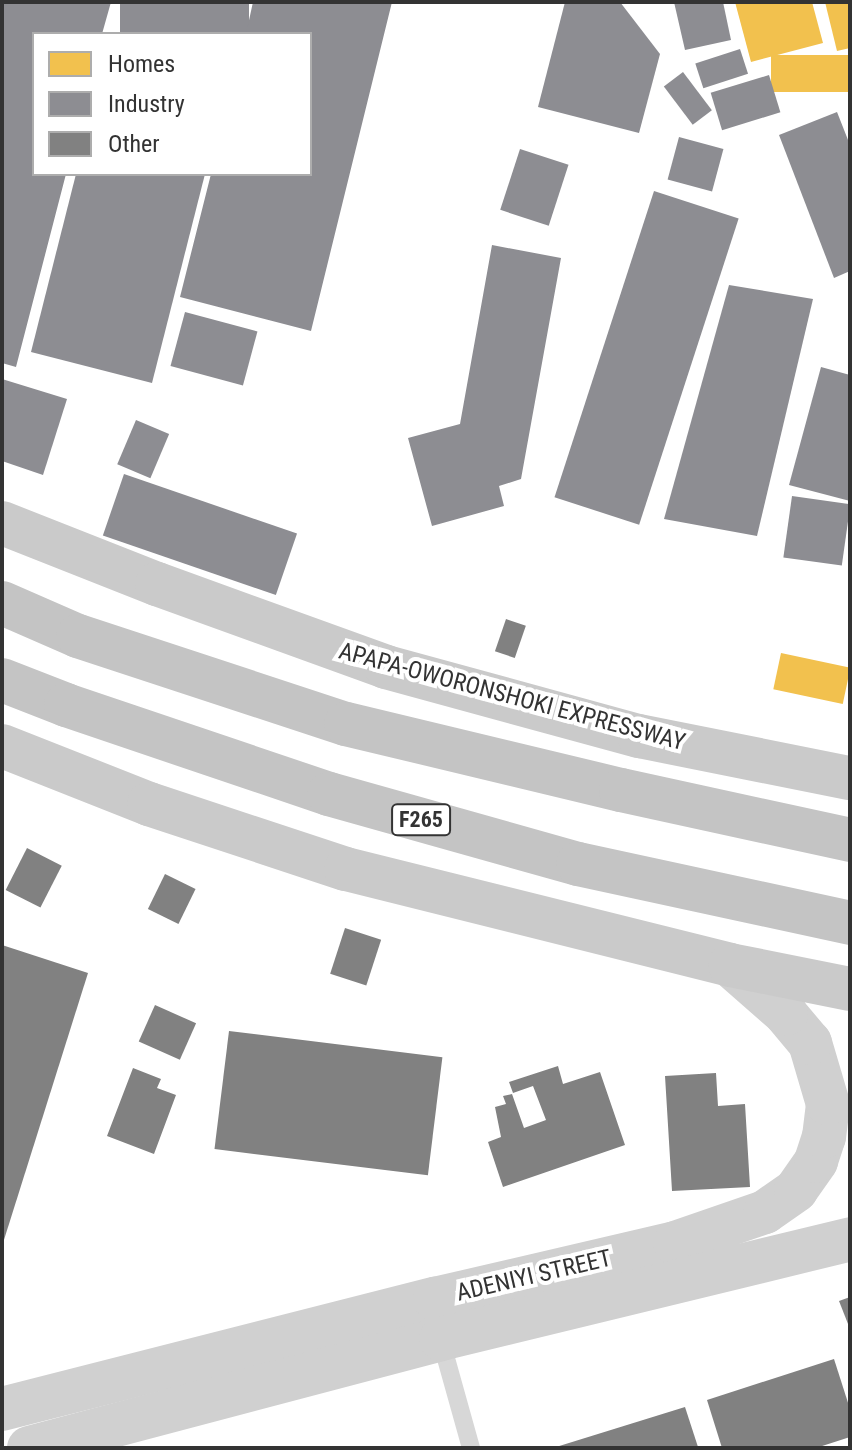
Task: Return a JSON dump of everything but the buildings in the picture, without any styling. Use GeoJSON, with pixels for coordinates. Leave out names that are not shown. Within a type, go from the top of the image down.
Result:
{"type":"FeatureCollection","features":[{"type":"Feature","properties":{"kind":"highway"},"geometry":{"type":"LineString","coordinates":[[2,603],[78,636],[346,724],[621,790],[850,840]]}},
{"type":"Feature","properties":{"kind":"highway","name":"F265"},"geometry":{"type":"LineString","coordinates":[[2,680],[66,705],[344,798],[578,864],[850,923]]}},
{"type":"Feature","properties":{"kind":"main road","name":"APAPA-OWORONSHOKI EXPRESSWAY"},"geometry":{"type":"LineString","coordinates":[[2,523],[157,584],[386,667],[639,736],[850,778]]}},
{"type":"Feature","properties":{"kind":"main road"},"geometry":{"type":"LineString","coordinates":[[2,746],[149,804],[346,869],[730,965],[850,989]]}},
{"type":"Feature","properties":{"kind":"street","name":"ADENIYI STREET"},"geometry":{"type":"LineString","coordinates":[[29,1448],[765,1212],[796,1190],[816,1161],[824,1137],[828,1104],[810,1043],[786,1014],[730,965]]}},
{"type":"Feature","properties":{"kind":"street","name":"ADENIYI STREET"},"geometry":{"type":"LineString","coordinates":[[2,1409],[438,1319],[850,1239]]}},
{"type":"Feature","properties":{"kind":"lane"},"geometry":{"type":"LineString","coordinates":[[438,1319],[471,1448]]}}]}
